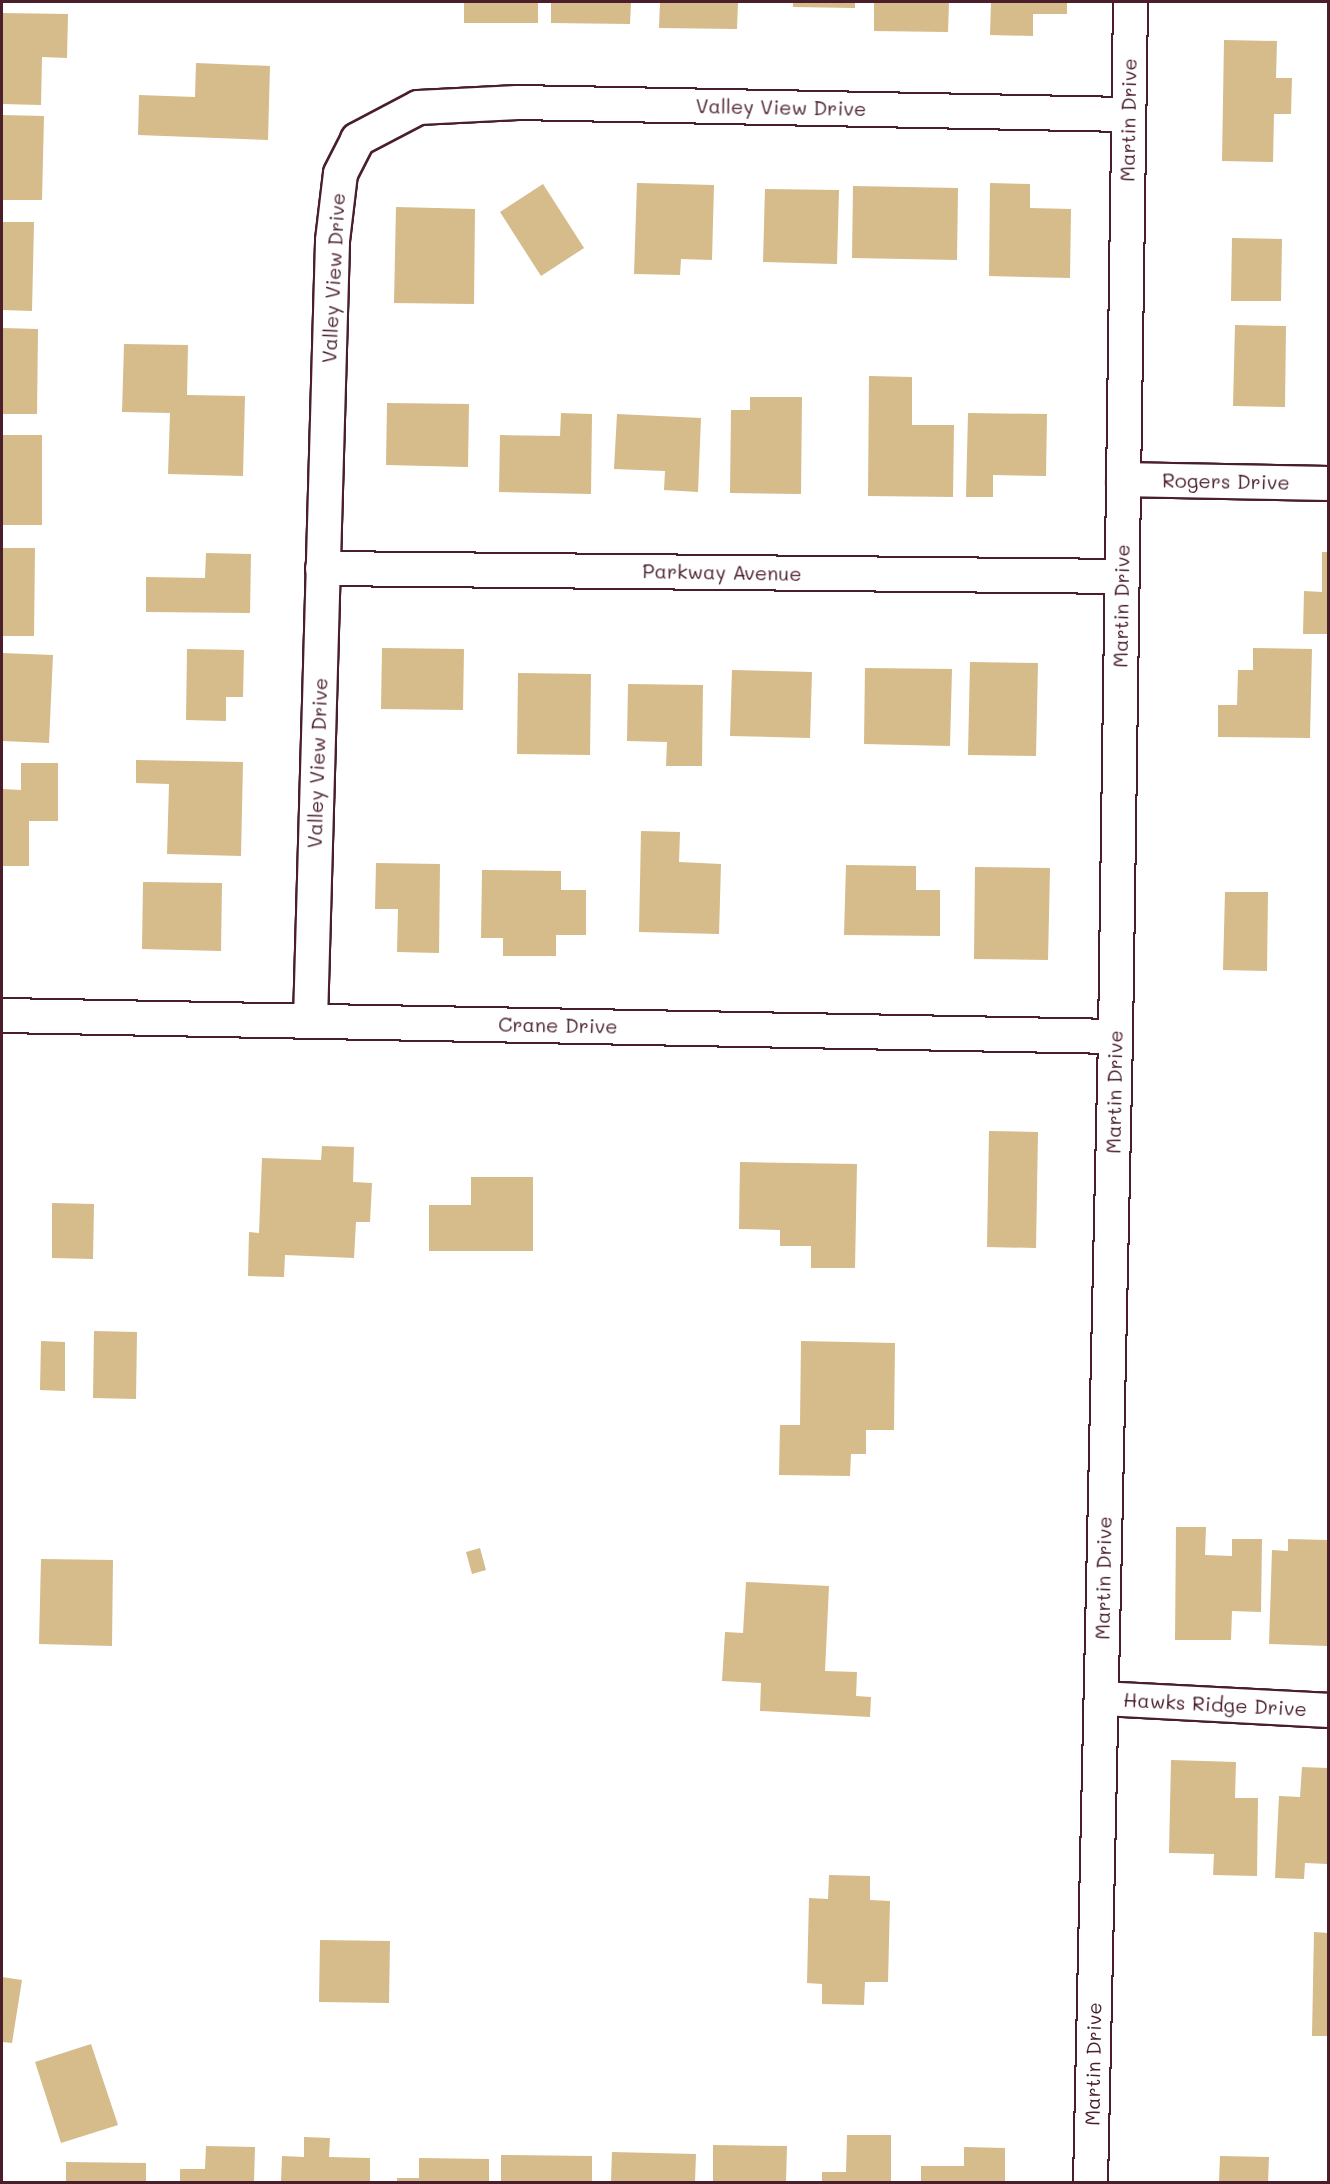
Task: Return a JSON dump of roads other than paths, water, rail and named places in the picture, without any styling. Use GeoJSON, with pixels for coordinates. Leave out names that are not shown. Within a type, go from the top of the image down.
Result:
{"type":"FeatureCollection","features":[{"type":"Feature","properties":{"kind":"street","name":"Martin Drive"},"geometry":{"type":"LineString","coordinates":[[1090,2182],[1115,1036],[1130,2]]}},
{"type":"Feature","properties":{"kind":"street","name":"Valley View Drive"},"geometry":{"type":"LineString","coordinates":[[310,1020],[332,240],[340,173],[357,139],[387,119],[418,107],[517,102],[1128,114]]}},
{"type":"Feature","properties":{"kind":"street","name":"Rogers Drive"},"geometry":{"type":"LineString","coordinates":[[1123,479],[1329,483]]}},
{"type":"Feature","properties":{"kind":"street","name":"Parkway Avenue"},"geometry":{"type":"LineString","coordinates":[[322,568],[1122,576]]}},
{"type":"Feature","properties":{"kind":"street","name":"Crane Drive"},"geometry":{"type":"LineString","coordinates":[[2,1015],[1115,1036]]}},
{"type":"Feature","properties":{"kind":"street","name":"Hawks Ridge Drive"},"geometry":{"type":"LineString","coordinates":[[1101,1698],[1329,1710]]}}]}
